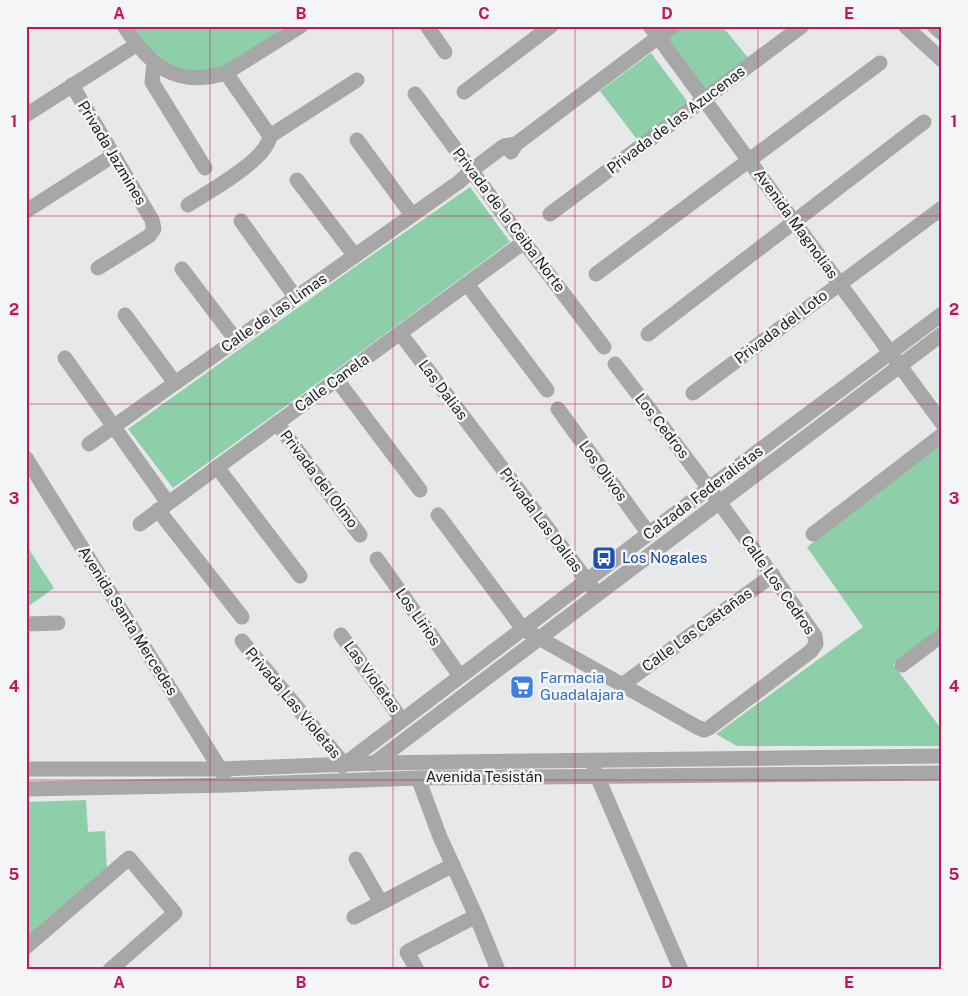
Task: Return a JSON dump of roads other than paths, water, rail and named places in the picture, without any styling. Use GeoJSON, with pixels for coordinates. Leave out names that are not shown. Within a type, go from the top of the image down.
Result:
{"type":"FeatureCollection","features":[{"type":"Feature","properties":{"kind":"street"},"geometry":{"type":"LineString","coordinates":[[124,26],[136,45],[154,63],[184,77],[213,77],[226,73],[301,26]]}},
{"type":"Feature","properties":{"kind":"street"},"geometry":{"type":"LineString","coordinates":[[427,26],[445,52]]}},
{"type":"Feature","properties":{"kind":"street"},"geometry":{"type":"LineString","coordinates":[[464,92],[551,26]]}},
{"type":"Feature","properties":{"kind":"street","name":"Calle de las Limas"},"geometry":{"type":"LineString","coordinates":[[89,444],[459,182],[510,154],[516,144],[654,32],[673,26]]}},
{"type":"Feature","properties":{"kind":"street","name":"Privada de las Azucenas"},"geometry":{"type":"LineString","coordinates":[[550,214],[802,26]]}},
{"type":"Feature","properties":{"kind":"street"},"geometry":{"type":"LineString","coordinates":[[905,26],[942,60]]}},
{"type":"Feature","properties":{"kind":"street"},"geometry":{"type":"LineString","coordinates":[[934,26],[942,33]]}},
{"type":"Feature","properties":{"kind":"street","name":"Avenida Magnolias"},"geometry":{"type":"LineString","coordinates":[[654,32],[942,423]]}},
{"type":"Feature","properties":{"kind":"street"},"geometry":{"type":"LineString","coordinates":[[26,115],[136,45]]}},
{"type":"Feature","properties":{"kind":"street"},"geometry":{"type":"LineString","coordinates":[[154,63],[152,82],[205,168]]}},
{"type":"Feature","properties":{"kind":"street"},"geometry":{"type":"LineString","coordinates":[[596,274],[880,63]]}},
{"type":"Feature","properties":{"kind":"street"},"geometry":{"type":"LineString","coordinates":[[226,73],[270,136]]}},
{"type":"Feature","properties":{"kind":"street"},"geometry":{"type":"LineString","coordinates":[[188,205],[236,174],[259,155],[267,145],[270,136],[357,80]]}},
{"type":"Feature","properties":{"kind":"street","name":"Privada Jazmines"},"geometry":{"type":"LineString","coordinates":[[72,85],[152,220],[154,229],[149,236],[98,268]]}},
{"type":"Feature","properties":{"kind":"street","name":"Privada de la Ceiba Norte"},"geometry":{"type":"LineString","coordinates":[[415,94],[604,347]]}},
{"type":"Feature","properties":{"kind":"street"},"geometry":{"type":"LineString","coordinates":[[648,334],[924,122]]}},
{"type":"Feature","properties":{"kind":"street"},"geometry":{"type":"LineString","coordinates":[[357,140],[412,215]]}},
{"type":"Feature","properties":{"kind":"street"},"geometry":{"type":"LineString","coordinates":[[26,211],[114,155]]}},
{"type":"Feature","properties":{"kind":"street"},"geometry":{"type":"LineString","coordinates":[[297,180],[355,256]]}},
{"type":"Feature","properties":{"kind":"street","name":"Privada del Loto"},"geometry":{"type":"LineString","coordinates":[[693,393],[942,208]]}},
{"type":"Feature","properties":{"kind":"street"},"geometry":{"type":"LineString","coordinates":[[241,221],[296,298]]}},
{"type":"Feature","properties":{"kind":"street","name":"Calle Canela"},"geometry":{"type":"LineString","coordinates":[[140,524],[524,242]]}},
{"type":"Feature","properties":{"kind":"street"},"geometry":{"type":"LineString","coordinates":[[182,269],[236,340]]}},
{"type":"Feature","properties":{"kind":"street"},"geometry":{"type":"LineString","coordinates":[[467,284],[547,390]]}},
{"type":"Feature","properties":{"kind":"street","name":"Calzada Federalistas"},"geometry":{"type":"LineString","coordinates":[[321,781],[942,314]]}},
{"type":"Feature","properties":{"kind":"street"},"geometry":{"type":"LineString","coordinates":[[125,315],[175,383]]}},
{"type":"Feature","properties":{"kind":"street","name":"Las Dalias"},"geometry":{"type":"LineString","coordinates":[[400,333],[486,446]]}},
{"type":"Feature","properties":{"kind":"street","name":"Calzada Federalistas"},"geometry":{"type":"LineString","coordinates":[[352,780],[942,334]]}},
{"type":"Feature","properties":{"kind":"street"},"geometry":{"type":"LineString","coordinates":[[65,358],[114,427],[163,507],[242,617]]}},
{"type":"Feature","properties":{"kind":"street","name":"Los Cedros"},"geometry":{"type":"LineString","coordinates":[[615,364],[720,502]]}},
{"type":"Feature","properties":{"kind":"street"},"geometry":{"type":"LineString","coordinates":[[336,380],[420,490]]}},
{"type":"Feature","properties":{"kind":"street","name":"Los Olivos"},"geometry":{"type":"LineString","coordinates":[[558,409],[649,534]]}},
{"type":"Feature","properties":{"kind":"street","name":"Privada del Olmo"},"geometry":{"type":"LineString","coordinates":[[277,423],[360,535]]}},
{"type":"Feature","properties":{"kind":"street"},"geometry":{"type":"LineString","coordinates":[[812,534],[942,435]]}},
{"type":"Feature","properties":{"kind":"street","name":"Privada Las Dalias"},"geometry":{"type":"LineString","coordinates":[[486,446],[597,594]]}},
{"type":"Feature","properties":{"kind":"street","name":"Avenida Santa Mercedes"},"geometry":{"type":"LineString","coordinates":[[26,458],[230,784]]}},
{"type":"Feature","properties":{"kind":"street"},"geometry":{"type":"LineString","coordinates":[[217,467],[300,576]]}},
{"type":"Feature","properties":{"kind":"street","name":"Calle Los Cedros"},"geometry":{"type":"LineString","coordinates":[[523,629],[697,727],[704,730],[709,728],[811,651],[816,644],[815,636],[720,502]]}},
{"type":"Feature","properties":{"kind":"street"},"geometry":{"type":"LineString","coordinates":[[438,515],[523,629]]}},
{"type":"Feature","properties":{"kind":"street","name":"Los Lirios"},"geometry":{"type":"LineString","coordinates":[[377,559],[460,676]]}},
{"type":"Feature","properties":{"kind":"street","name":"Calle Las Castañas"},"geometry":{"type":"LineString","coordinates":[[622,685],[773,575]]}},
{"type":"Feature","properties":{"kind":"street"},"geometry":{"type":"LineString","coordinates":[[26,624],[58,623]]}},
{"type":"Feature","properties":{"kind":"street","name":"Las Violetas"},"geometry":{"type":"LineString","coordinates":[[341,635],[402,720]]}},
{"type":"Feature","properties":{"kind":"street"},"geometry":{"type":"LineString","coordinates":[[902,665],[942,635]]}},
{"type":"Feature","properties":{"kind":"street","name":"Privada Las Violetas"},"geometry":{"type":"LineString","coordinates":[[242,641],[344,764]]}},
{"type":"Feature","properties":{"kind":"street","name":"Avenida Tesistán"},"geometry":{"type":"LineString","coordinates":[[26,769],[220,769],[374,763],[942,756]]}},
{"type":"Feature","properties":{"kind":"street"},"geometry":{"type":"LineString","coordinates":[[812,758],[814,774]]}},
{"type":"Feature","properties":{"kind":"street"},"geometry":{"type":"LineString","coordinates":[[591,761],[681,970]]}},
{"type":"Feature","properties":{"kind":"street","name":"Avenida Tesistán"},"geometry":{"type":"LineString","coordinates":[[26,789],[418,778],[942,773]]}},
{"type":"Feature","properties":{"kind":"street"},"geometry":{"type":"LineString","coordinates":[[418,778],[440,837],[498,970]]}},
{"type":"Feature","properties":{"kind":"street"},"geometry":{"type":"LineString","coordinates":[[26,947],[129,858],[175,913],[110,970]]}},
{"type":"Feature","properties":{"kind":"street"},"geometry":{"type":"LineString","coordinates":[[356,859],[381,903]]}},
{"type":"Feature","properties":{"kind":"street"},"geometry":{"type":"LineString","coordinates":[[354,917],[453,865]]}},
{"type":"Feature","properties":{"kind":"street"},"geometry":{"type":"LineString","coordinates":[[416,970],[407,952],[476,916]]}},
{"type":"Feature","properties":{"kind":"place","name":"Los Nogales"},"geometry":{"type":"Point","coordinates":[604,558]}},
{"type":"Feature","properties":{"kind":"place","name":"Farmacia Guadalajara"},"geometry":{"type":"Point","coordinates":[522,687]}}]}
